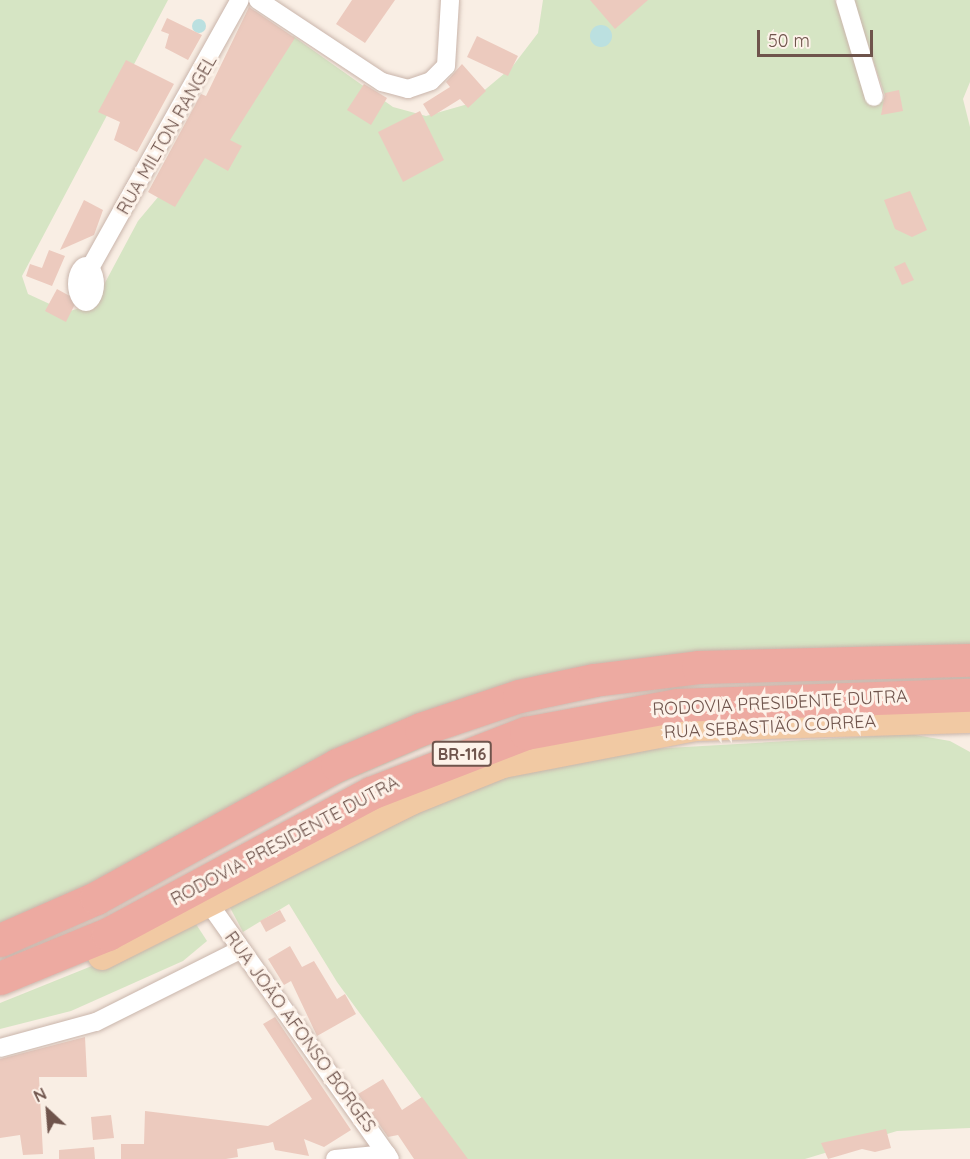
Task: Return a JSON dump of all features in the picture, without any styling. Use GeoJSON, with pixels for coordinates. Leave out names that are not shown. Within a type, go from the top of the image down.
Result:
{"type":"FeatureCollection","features":[{"type":"Feature","properties":{"kind":"highway","name":"RODOVIA PRESIDENTE DUTRA"},"geometry":{"type":"LineString","coordinates":[[0,940],[106,893],[337,765],[442,721],[519,696],[698,667],[970,660]]}},
{"type":"Feature","properties":{"kind":"highway","name":"RODOVIA PRESIDENTE DUTRA"},"geometry":{"type":"LineString","coordinates":[[0,978],[108,934],[371,793],[526,733],[677,705],[970,695]]}},
{"type":"Feature","properties":{"kind":"highway"},"geometry":{"type":"LineString","coordinates":[[0,993],[102,956]]}},
{"type":"Feature","properties":{"kind":"main road","name":"RUA SEBASTIÃO CORREA"},"geometry":{"type":"LineString","coordinates":[[102,956],[210,905],[411,801],[555,750],[695,727],[970,719]]}},
{"type":"Feature","properties":{"kind":"street","name":"RUA MILTON RANGEL"},"geometry":{"type":"LineString","coordinates":[[90,268],[240,0]]}},
{"type":"Feature","properties":{"kind":"street"},"geometry":{"type":"LineString","coordinates":[[258,0],[382,82],[408,89],[431,81],[446,66],[450,0]]}},
{"type":"Feature","properties":{"kind":"street"},"geometry":{"type":"LineString","coordinates":[[845,0],[874,97]]}},
{"type":"Feature","properties":{"kind":"street","name":"RUA JOÃO AFONSO BORGES"},"geometry":{"type":"LineString","coordinates":[[210,905],[389,1157]]}},
{"type":"Feature","properties":{"kind":"street"},"geometry":{"type":"LineString","coordinates":[[0,1048],[96,1023],[240,950]]}},
{"type":"Feature","properties":{"kind":"street"},"geometry":{"type":"LineString","coordinates":[[335,1159],[389,1157]]}},
{"type":"Feature","properties":{"kind":"green space"},"geometry":{"type":"Polygon","coordinates":[[[0,0],[168,0],[22,276],[28,294],[67,312],[86,306],[99,294],[138,221],[293,36],[393,107],[426,116],[468,104],[512,67],[538,33],[543,0],[835,0],[869,105],[886,99],[853,0],[970,0],[970,82],[963,99],[970,127],[970,648],[603,670],[0,930],[0,0]]]}},
{"type":"Feature","properties":{"kind":"green space"},"geometry":{"type":"Polygon","coordinates":[[[910,734],[950,741],[970,752],[970,1128],[897,1131],[805,1159],[466,1159],[337,982],[289,904],[243,932],[226,900],[491,779],[650,749],[910,734]]]}},
{"type":"Feature","properties":{"kind":"green space"},"geometry":{"type":"Polygon","coordinates":[[[196,924],[207,941],[183,961],[71,1011],[0,1029],[0,1003],[196,924]]]}},
{"type":"Feature","properties":{"kind":"water"},"geometry":{"type":"Polygon","coordinates":[[[199,19],[204,21],[206,26],[204,31],[199,33],[194,31],[192,26],[194,21],[199,19]]]}},
{"type":"Feature","properties":{"kind":"water"},"geometry":{"type":"Polygon","coordinates":[[[601,25],[609,28],[612,36],[609,44],[601,47],[593,44],[590,36],[593,28],[601,25]]]}},
{"type":"Feature","properties":{"kind":"building"},"geometry":{"type":"Polygon","coordinates":[[[352,0],[395,0],[365,43],[336,24],[352,0]]]}},
{"type":"Feature","properties":{"kind":"building"},"geometry":{"type":"Polygon","coordinates":[[[590,0],[648,0],[615,29],[590,0]]]}},
{"type":"Feature","properties":{"kind":"building"},"geometry":{"type":"Polygon","coordinates":[[[249,7],[295,38],[230,140],[242,146],[228,171],[205,158],[175,207],[148,192],[201,94],[206,96],[249,7]]]}},
{"type":"Feature","properties":{"kind":"building"},"geometry":{"type":"Polygon","coordinates":[[[167,18],[202,35],[188,60],[165,48],[169,34],[161,31],[167,18]]]}},
{"type":"Feature","properties":{"kind":"building"},"geometry":{"type":"Polygon","coordinates":[[[477,36],[518,56],[508,76],[467,57],[477,36]]]}},
{"type":"Feature","properties":{"kind":"building"},"geometry":{"type":"Polygon","coordinates":[[[126,60],[174,84],[137,152],[114,140],[120,122],[98,112],[126,60]]]}},
{"type":"Feature","properties":{"kind":"building"},"geometry":{"type":"Polygon","coordinates":[[[462,64],[486,91],[468,108],[460,99],[431,117],[423,104],[450,87],[446,82],[462,64]]]}},
{"type":"Feature","properties":{"kind":"building"},"geometry":{"type":"Polygon","coordinates":[[[364,84],[387,98],[371,125],[347,110],[364,84]]]}},
{"type":"Feature","properties":{"kind":"building"},"geometry":{"type":"Polygon","coordinates":[[[899,90],[903,111],[881,115],[885,93],[899,90]]]}},
{"type":"Feature","properties":{"kind":"building"},"geometry":{"type":"Polygon","coordinates":[[[420,111],[444,160],[403,182],[378,132],[420,111]]]}},
{"type":"Feature","properties":{"kind":"building"},"geometry":{"type":"Polygon","coordinates":[[[910,191],[927,230],[912,237],[895,229],[884,200],[910,191]]]}},
{"type":"Feature","properties":{"kind":"building"},"geometry":{"type":"Polygon","coordinates":[[[84,200],[103,210],[94,235],[60,250],[84,200]]]}},
{"type":"Feature","properties":{"kind":"building"},"geometry":{"type":"Polygon","coordinates":[[[49,250],[65,256],[52,286],[26,276],[30,264],[42,268],[49,250]]]}},
{"type":"Feature","properties":{"kind":"building"},"geometry":{"type":"Polygon","coordinates":[[[905,262],[914,280],[902,285],[894,267],[905,262]]]}},
{"type":"Feature","properties":{"kind":"building"},"geometry":{"type":"Polygon","coordinates":[[[57,289],[77,300],[66,322],[45,311],[57,289]]]}},
{"type":"Feature","properties":{"kind":"building"},"geometry":{"type":"Polygon","coordinates":[[[280,910],[286,921],[266,932],[260,921],[280,910]]]}},
{"type":"Feature","properties":{"kind":"building"},"geometry":{"type":"Polygon","coordinates":[[[290,946],[302,967],[314,961],[337,999],[345,994],[356,1014],[317,1036],[291,981],[284,985],[268,959],[290,946]]]}},
{"type":"Feature","properties":{"kind":"building"},"geometry":{"type":"Polygon","coordinates":[[[275,1017],[351,1130],[324,1147],[304,1139],[309,1156],[275,1150],[273,1142],[237,1149],[238,1157],[226,1159],[121,1159],[121,1144],[144,1144],[145,1111],[268,1126],[312,1099],[263,1024],[275,1017]]]}},
{"type":"Feature","properties":{"kind":"building"},"geometry":{"type":"Polygon","coordinates":[[[85,1037],[87,1077],[39,1077],[43,1154],[23,1155],[20,1135],[0,1138],[0,1059],[85,1037]]]}},
{"type":"Feature","properties":{"kind":"building"},"geometry":{"type":"Polygon","coordinates":[[[383,1079],[402,1110],[422,1097],[468,1159],[414,1159],[398,1135],[388,1137],[358,1094],[383,1079]]]}},
{"type":"Feature","properties":{"kind":"building"},"geometry":{"type":"Polygon","coordinates":[[[111,1115],[114,1138],[93,1140],[91,1117],[111,1115]]]}},
{"type":"Feature","properties":{"kind":"building"},"geometry":{"type":"Polygon","coordinates":[[[886,1129],[891,1148],[875,1152],[862,1149],[828,1159],[821,1143],[886,1129]]]}},
{"type":"Feature","properties":{"kind":"building"},"geometry":{"type":"Polygon","coordinates":[[[94,1147],[95,1159],[59,1159],[59,1150],[94,1147]]]}}]}
